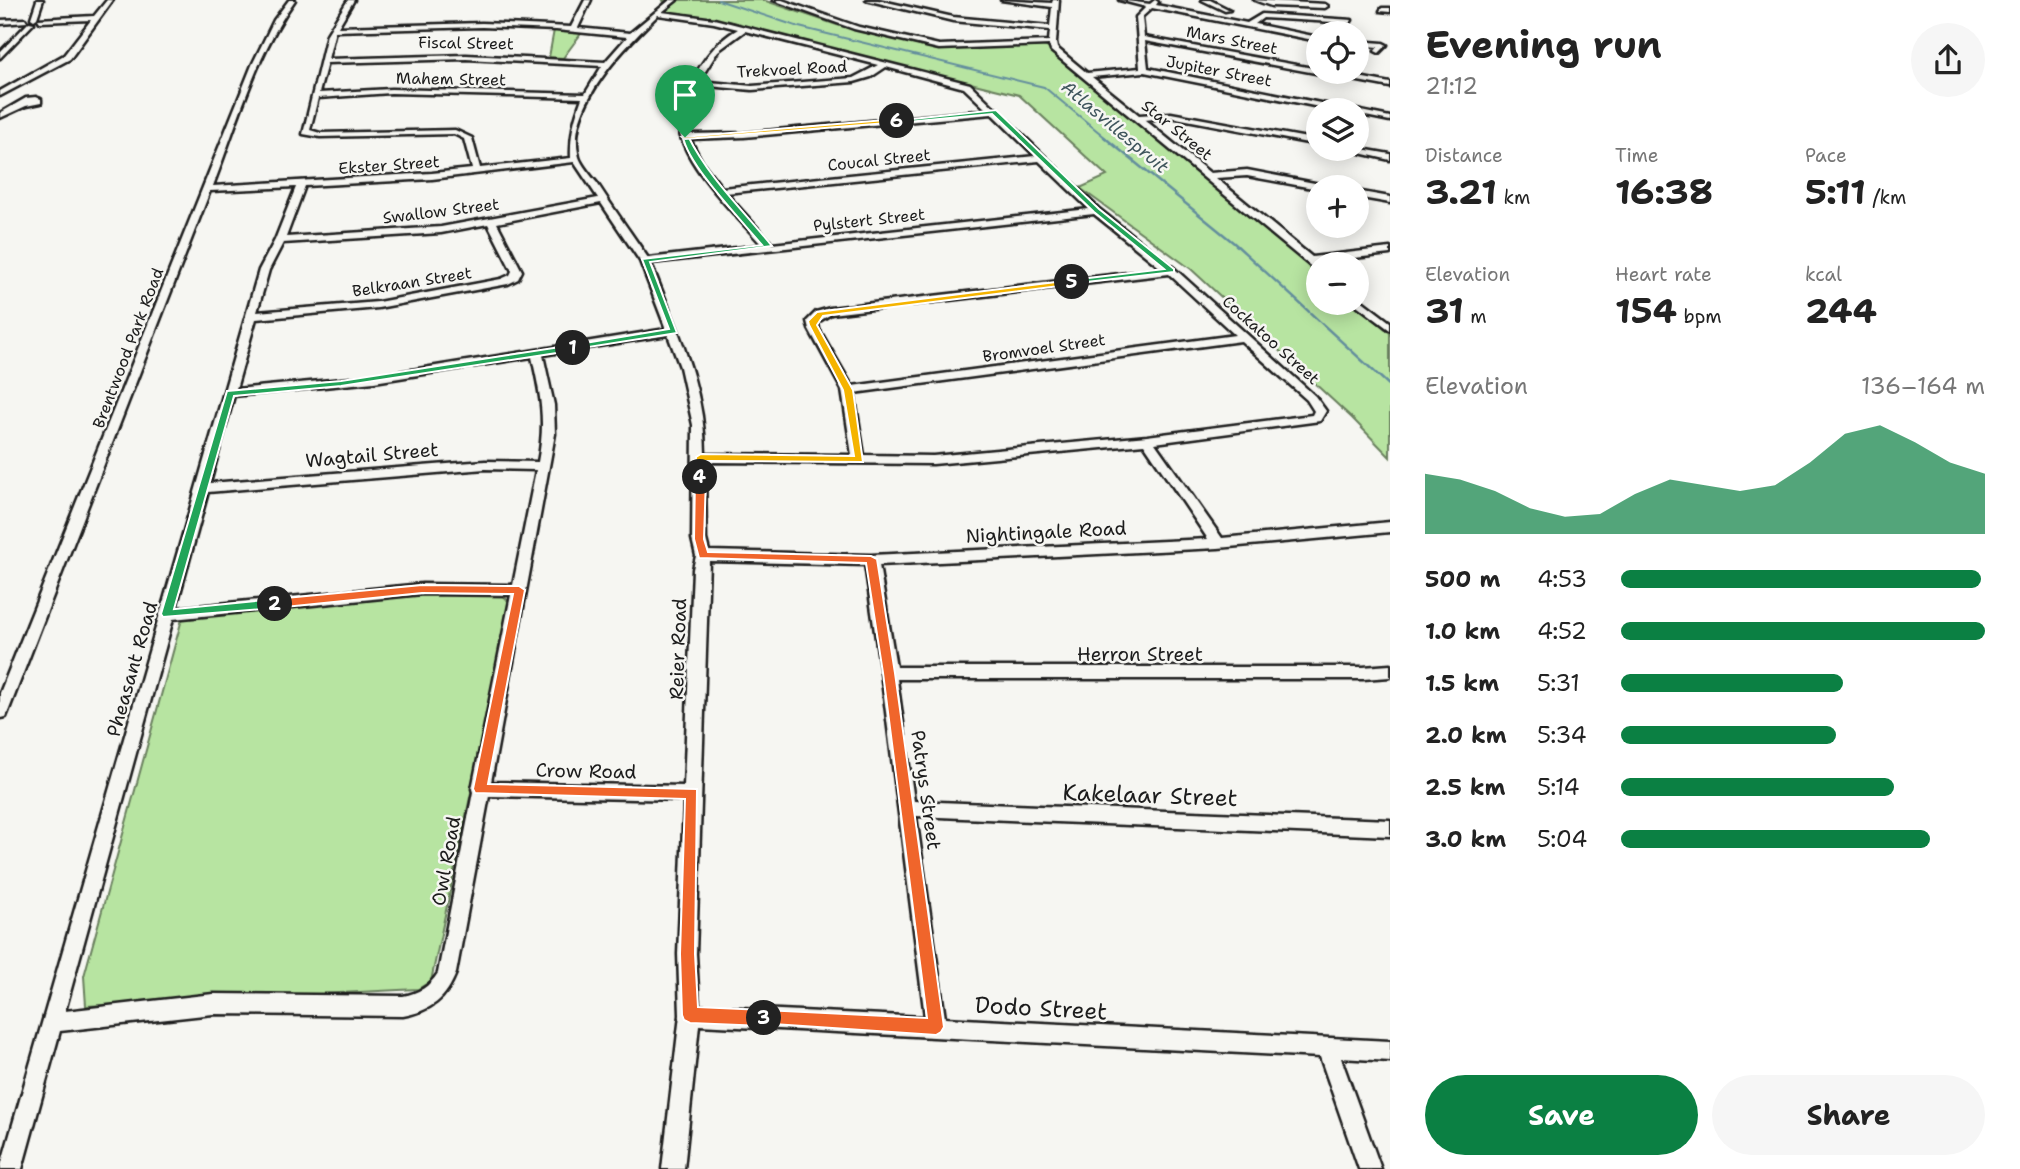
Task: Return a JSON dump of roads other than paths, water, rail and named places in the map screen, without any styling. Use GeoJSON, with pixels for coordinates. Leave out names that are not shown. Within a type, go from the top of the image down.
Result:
{"type":"FeatureCollection","features":[{"type":"Feature","properties":{"kind":"street"},"geometry":{"type":"LineString","coordinates":[[0,56],[33,21],[40,0]]}},
{"type":"Feature","properties":{"kind":"street"},"geometry":{"type":"LineString","coordinates":[[0,94],[67,57],[110,0]]}},
{"type":"Feature","properties":{"kind":"street","name":"Brentwood Park Road"},"geometry":{"type":"LineString","coordinates":[[0,712],[269,33],[292,0]]}},
{"type":"Feature","properties":{"kind":"street"},"geometry":{"type":"LineString","coordinates":[[351,0],[338,17],[323,61],[306,132],[311,135],[455,132],[468,138],[477,172]]}},
{"type":"Feature","properties":{"kind":"street"},"geometry":{"type":"LineString","coordinates":[[574,27],[587,0]]}},
{"type":"Feature","properties":{"kind":"street"},"geometry":{"type":"LineString","coordinates":[[575,160],[573,134],[587,96],[630,36],[674,0]]}},
{"type":"Feature","properties":{"kind":"street"},"geometry":{"type":"LineString","coordinates":[[776,0],[832,22],[930,46],[1052,43],[1056,2],[1004,0]]}},
{"type":"Feature","properties":{"kind":"street"},"geometry":{"type":"LineString","coordinates":[[869,0],[953,19],[1053,28]]}},
{"type":"Feature","properties":{"kind":"street"},"geometry":{"type":"LineString","coordinates":[[1122,0],[1154,3],[1306,37]]}},
{"type":"Feature","properties":{"kind":"street"},"geometry":{"type":"LineString","coordinates":[[1205,0],[1227,10]]}},
{"type":"Feature","properties":{"kind":"street"},"geometry":{"type":"LineString","coordinates":[[1257,0],[1271,4],[1325,6]]}},
{"type":"Feature","properties":{"kind":"street"},"geometry":{"type":"LineString","coordinates":[[1144,70],[1139,17],[1154,3]]}},
{"type":"Feature","properties":{"kind":"street"},"geometry":{"type":"LineString","coordinates":[[1293,34],[1299,27],[1295,4]]}},
{"type":"Feature","properties":{"kind":"street"},"geometry":{"type":"LineString","coordinates":[[1249,25],[1260,16],[1352,23],[1343,11]]}},
{"type":"Feature","properties":{"kind":"street","name":"Cockatoo Street"},"geometry":{"type":"LineString","coordinates":[[658,13],[714,21],[959,82],[974,91],[1096,211],[1171,271],[1315,402],[1320,411],[1319,415],[1294,422],[1147,440],[933,460],[701,457]]}},
{"type":"Feature","properties":{"kind":"street"},"geometry":{"type":"LineString","coordinates":[[0,22],[98,18]]}},
{"type":"Feature","properties":{"kind":"street"},"geometry":{"type":"LineString","coordinates":[[334,29],[429,24],[574,27],[630,36]]}},
{"type":"Feature","properties":{"kind":"street"},"geometry":{"type":"LineString","coordinates":[[744,29],[715,47],[695,83],[682,108],[685,137],[692,152],[720,191],[768,246]]}},
{"type":"Feature","properties":{"kind":"street","name":"Mars Street"},"geometry":{"type":"LineString","coordinates":[[1141,38],[1306,68]]}},
{"type":"Feature","properties":{"kind":"street","name":"Star Street"},"geometry":{"type":"LineString","coordinates":[[1052,43],[1054,49],[1306,258]]}},
{"type":"Feature","properties":{"kind":"street"},"geometry":{"type":"LineString","coordinates":[[1369,48],[1390,54]]}},
{"type":"Feature","properties":{"kind":"street","name":"Fiscal Street"},"geometry":{"type":"LineString","coordinates":[[323,61],[423,56],[541,58],[609,64]]}},
{"type":"Feature","properties":{"kind":"street","name":"Trekvoel Road"},"geometry":{"type":"LineString","coordinates":[[695,83],[752,88],[854,80],[886,64]]}},
{"type":"Feature","properties":{"kind":"street","name":"Jupiter Street"},"geometry":{"type":"LineString","coordinates":[[1086,75],[1144,70],[1306,102]]}},
{"type":"Feature","properties":{"kind":"street","name":"Mars Street"},"geometry":{"type":"LineString","coordinates":[[1369,81],[1390,85]]}},
{"type":"Feature","properties":{"kind":"street","name":"Mahem Street"},"geometry":{"type":"LineString","coordinates":[[315,96],[402,92],[587,96]]}},
{"type":"Feature","properties":{"kind":"street"},"geometry":{"type":"LineString","coordinates":[[0,116],[24,104]]}},
{"type":"Feature","properties":{"kind":"street"},"geometry":{"type":"LineString","coordinates":[[685,137],[744,135],[993,112]]}},
{"type":"Feature","properties":{"kind":"street"},"geometry":{"type":"LineString","coordinates":[[1369,115],[1390,119]]}},
{"type":"Feature","properties":{"kind":"street"},"geometry":{"type":"LineString","coordinates":[[1138,118],[1191,118],[1306,141]]}},
{"type":"Feature","properties":{"kind":"street"},"geometry":{"type":"LineString","coordinates":[[1369,153],[1390,157]]}},
{"type":"Feature","properties":{"kind":"street","name":"Coucal Street"},"geometry":{"type":"LineString","coordinates":[[720,191],[1042,158]]}},
{"type":"Feature","properties":{"kind":"street","name":"Ekster Street"},"geometry":{"type":"LineString","coordinates":[[207,189],[477,172],[575,160]]}},
{"type":"Feature","properties":{"kind":"street","name":"Reier Road"},"geometry":{"type":"LineString","coordinates":[[575,160],[645,261],[674,331],[694,394],[699,425],[699,539],[703,556],[700,569],[687,954],[690,1015],[673,1169]]}},
{"type":"Feature","properties":{"kind":"street"},"geometry":{"type":"LineString","coordinates":[[1208,176],[1247,173],[1306,184]]}},
{"type":"Feature","properties":{"kind":"street","name":"Pheasant Road"},"geometry":{"type":"LineString","coordinates":[[11,1169],[264,270],[280,240],[301,185]]}},
{"type":"Feature","properties":{"kind":"street"},"geometry":{"type":"LineString","coordinates":[[1369,196],[1390,200]]}},
{"type":"Feature","properties":{"kind":"street","name":"Swallow Street"},"geometry":{"type":"LineString","coordinates":[[280,240],[441,230],[604,200]]}},
{"type":"Feature","properties":{"kind":"street","name":"Pylstert Street"},"geometry":{"type":"LineString","coordinates":[[645,261],[1096,211]]}},
{"type":"Feature","properties":{"kind":"street","name":"Belkraan Street"},"geometry":{"type":"LineString","coordinates":[[251,316],[378,305],[504,282],[514,277],[517,271],[491,221]]}},
{"type":"Feature","properties":{"kind":"street"},"geometry":{"type":"LineString","coordinates":[[1369,255],[1390,251]]}},
{"type":"Feature","properties":{"kind":"street"},"geometry":{"type":"LineString","coordinates":[[859,460],[848,390],[813,325],[812,321],[820,314],[1171,271]]}},
{"type":"Feature","properties":{"kind":"street"},"geometry":{"type":"LineString","coordinates":[[1369,310],[1390,327]]}},
{"type":"Feature","properties":{"kind":"street"},"geometry":{"type":"LineString","coordinates":[[230,393],[341,384],[674,331]]}},
{"type":"Feature","properties":{"kind":"street","name":"Bromvoel Street"},"geometry":{"type":"LineString","coordinates":[[848,390],[1244,337]]}},
{"type":"Feature","properties":{"kind":"street","name":"Owl Road"},"geometry":{"type":"LineString","coordinates":[[53,1022],[213,1004],[403,1006],[428,999],[441,987],[447,972],[549,434],[548,405],[537,354]]}},
{"type":"Feature","properties":{"kind":"street"},"geometry":{"type":"LineString","coordinates":[[1147,440],[1218,543]]}},
{"type":"Feature","properties":{"kind":"street","name":"Wagtail Street"},"geometry":{"type":"LineString","coordinates":[[204,488],[485,465],[543,466]]}},
{"type":"Feature","properties":{"kind":"street","name":"Nightingale Road"},"geometry":{"type":"LineString","coordinates":[[703,556],[871,559],[1218,543],[1390,527]]}},
{"type":"Feature","properties":{"kind":"street","name":"Patrys Street"},"geometry":{"type":"LineString","coordinates":[[871,559],[908,808],[936,1027]]}},
{"type":"Feature","properties":{"kind":"street"},"geometry":{"type":"LineString","coordinates":[[167,614],[422,589],[519,590]]}},
{"type":"Feature","properties":{"kind":"street","name":"Herron Street"},"geometry":{"type":"LineString","coordinates":[[889,673],[1390,671]]}},
{"type":"Feature","properties":{"kind":"street","name":"Crow Road"},"geometry":{"type":"LineString","coordinates":[[480,789],[692,793]]}},
{"type":"Feature","properties":{"kind":"street","name":"Kakelaar Street"},"geometry":{"type":"LineString","coordinates":[[908,808],[1390,828]]}},
{"type":"Feature","properties":{"kind":"street","name":"Dodo Street"},"geometry":{"type":"LineString","coordinates":[[690,1015],[1390,1051]]}},
{"type":"Feature","properties":{"kind":"street"},"geometry":{"type":"LineString","coordinates":[[1327,1048],[1370,1169]]}},
{"type":"Feature","properties":{"kind":"waterway","name":"Atlasvillespruit"},"geometry":{"type":"LineString","coordinates":[[718,0],[799,27],[1044,87],[1106,138]]}},
{"type":"Feature","properties":{"kind":"waterway","name":"Atlasvillespruit"},"geometry":{"type":"LineString","coordinates":[[1104,137],[1234,243],[1390,386]]}}]}
